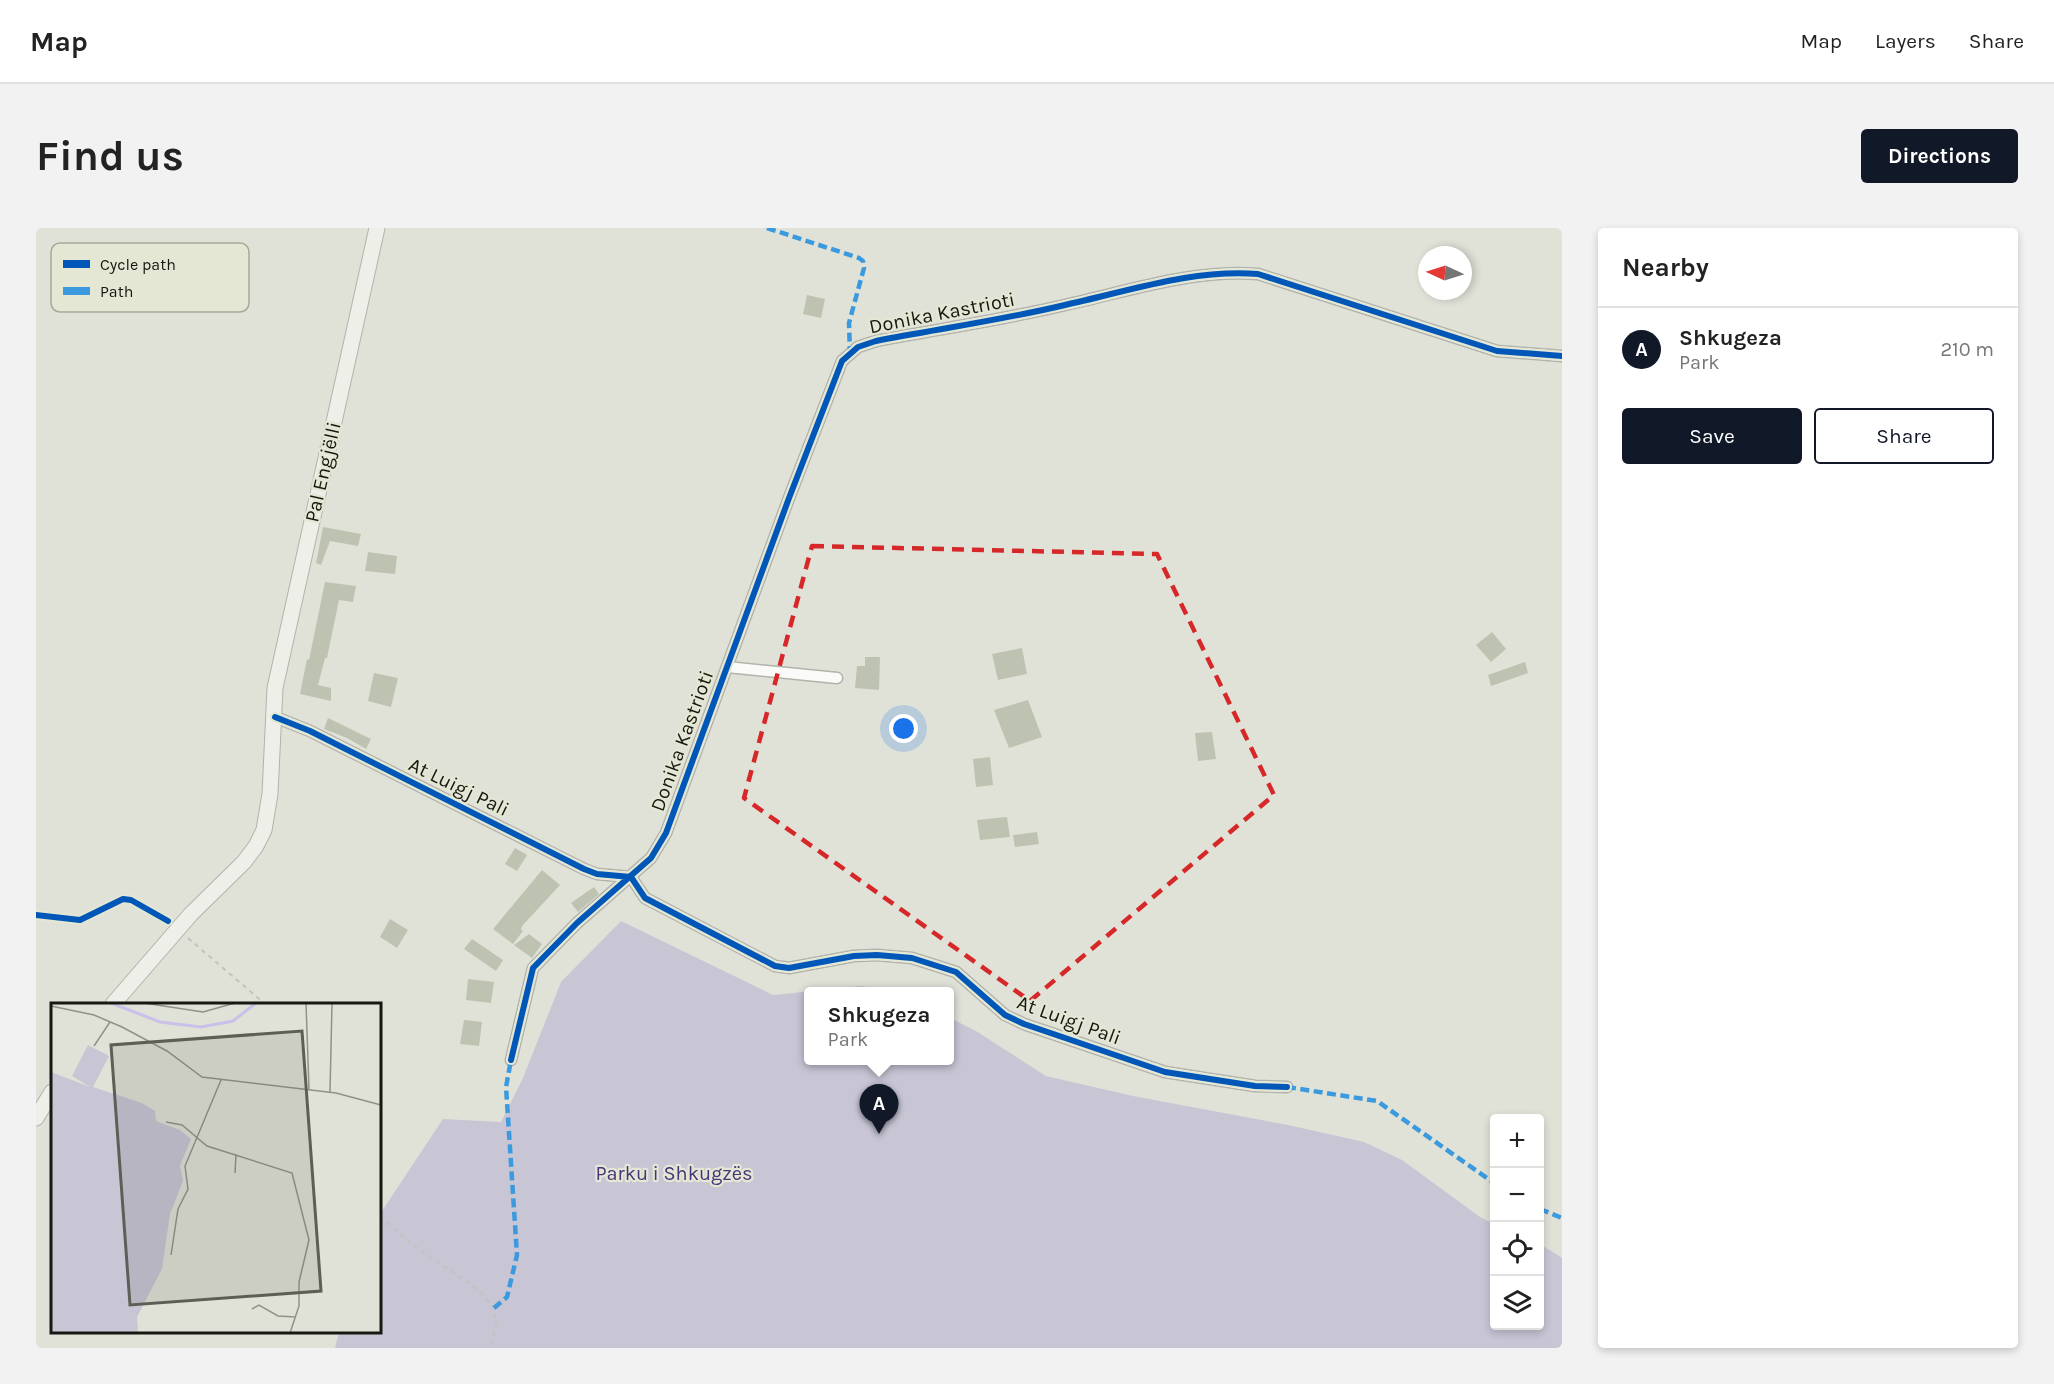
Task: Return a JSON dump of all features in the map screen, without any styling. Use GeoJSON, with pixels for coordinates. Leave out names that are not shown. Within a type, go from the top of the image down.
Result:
{"type":"FeatureCollection","features":[{"type":"Feature","properties":{"kind":"main road","name":"Pal Engjëlli"},"geometry":{"type":"LineString","coordinates":[[115,1003],[207,898],[244,862],[264,830],[268,814],[275,688],[377,228]]}},
{"type":"Feature","properties":{"kind":"main road"},"geometry":{"type":"LineString","coordinates":[[36,1118],[51,1094]]}},
{"type":"Feature","properties":{"kind":"street","name":"Donika Kastrioti"},"geometry":{"type":"LineString","coordinates":[[631,877],[651,858],[666,833],[785,508],[842,361],[858,347],[876,341],[1062,306],[1190,276],[1234,272],[1258,274],[1497,351],[1562,356]]}},
{"type":"Feature","properties":{"kind":"street"},"geometry":{"type":"LineString","coordinates":[[727,667],[837,678]]}},
{"type":"Feature","properties":{"kind":"street","name":"At Luigj Pali"},"geometry":{"type":"LineString","coordinates":[[274,717],[310,731],[584,869],[597,874],[631,877],[645,898],[775,966],[789,968],[854,956],[912,958],[956,972],[1005,1016],[1024,1024],[1165,1072],[1255,1086],[1287,1087]]}},
{"type":"Feature","properties":{"kind":"street"},"geometry":{"type":"LineString","coordinates":[[511,1060],[533,968],[577,923],[631,877]]}},
{"type":"Feature","properties":{"kind":"path"},"geometry":{"type":"LineString","coordinates":[[36,915],[80,920],[123,899],[131,900],[168,921]]}},
{"type":"Feature","properties":{"kind":"path"},"geometry":{"type":"LineString","coordinates":[[182,933],[263,1003]]}},
{"type":"Feature","properties":{"kind":"path"},"geometry":{"type":"LineString","coordinates":[[381,1217],[413,1245],[480,1291],[494,1308],[496,1326],[490,1348]]}},
{"type":"Feature","properties":{"kind":"highlighted area"},"geometry":{"type":"Polygon","coordinates":[[[812,546],[1157,554],[1274,795],[1030,1001],[744,798],[812,546]]]}},
{"type":"Feature","properties":{"kind":"green space","name":"Parku i Shkugzës"},"geometry":{"type":"Polygon","coordinates":[[[621,921],[773,995],[804,992],[804,1065],[954,1065],[954,1020],[976,1031],[1046,1076],[1133,1096],[1288,1125],[1364,1142],[1402,1160],[1490,1222],[1490,1330],[1544,1330],[1544,1247],[1562,1258],[1562,1348],[335,1348],[339,1333],[381,1333],[381,1212],[443,1119],[501,1122],[523,1078],[561,982],[621,921]]]}},
{"type":"Feature","properties":{"kind":"building"},"geometry":{"type":"Polygon","coordinates":[[[807,295],[825,299],[821,318],[803,314],[807,295]]]}},
{"type":"Feature","properties":{"kind":"building"},"geometry":{"type":"Polygon","coordinates":[[[323,527],[361,534],[358,546],[330,541],[321,565],[316,563],[323,527]]]}},
{"type":"Feature","properties":{"kind":"building"},"geometry":{"type":"Polygon","coordinates":[[[368,552],[397,556],[395,574],[365,571],[368,552]]]}},
{"type":"Feature","properties":{"kind":"building"},"geometry":{"type":"Polygon","coordinates":[[[325,582],[356,586],[353,602],[339,600],[327,658],[325,658],[318,685],[331,688],[331,701],[300,694],[325,582]]]}},
{"type":"Feature","properties":{"kind":"building"},"geometry":{"type":"Polygon","coordinates":[[[1492,632],[1506,649],[1491,662],[1476,645],[1492,632]]]}},
{"type":"Feature","properties":{"kind":"building"},"geometry":{"type":"Polygon","coordinates":[[[1022,648],[1027,674],[998,680],[992,654],[1022,648]]]}},
{"type":"Feature","properties":{"kind":"building"},"geometry":{"type":"Polygon","coordinates":[[[865,657],[880,657],[879,690],[855,688],[857,666],[865,666],[865,657]]]}},
{"type":"Feature","properties":{"kind":"building"},"geometry":{"type":"Polygon","coordinates":[[[1525,662],[1528,673],[1491,686],[1488,675],[1525,662]]]}},
{"type":"Feature","properties":{"kind":"building"},"geometry":{"type":"Polygon","coordinates":[[[374,673],[398,678],[391,707],[368,701],[374,673]]]}},
{"type":"Feature","properties":{"kind":"building"},"geometry":{"type":"Polygon","coordinates":[[[1028,700],[1042,737],[1009,748],[994,710],[1028,700]]]}},
{"type":"Feature","properties":{"kind":"building"},"geometry":{"type":"Polygon","coordinates":[[[328,718],[371,739],[366,749],[324,729],[328,718]]]}},
{"type":"Feature","properties":{"kind":"building"},"geometry":{"type":"Polygon","coordinates":[[[1212,732],[1216,759],[1198,761],[1195,733],[1212,732]]]}},
{"type":"Feature","properties":{"kind":"building"},"geometry":{"type":"Polygon","coordinates":[[[990,757],[993,785],[976,787],[973,759],[990,757]]]}},
{"type":"Feature","properties":{"kind":"building"},"geometry":{"type":"Polygon","coordinates":[[[1007,817],[1010,837],[980,840],[977,820],[1007,817]]]}},
{"type":"Feature","properties":{"kind":"building"},"geometry":{"type":"Polygon","coordinates":[[[1037,832],[1039,844],[1015,847],[1013,835],[1037,832]]]}},
{"type":"Feature","properties":{"kind":"building"},"geometry":{"type":"Polygon","coordinates":[[[515,848],[527,855],[517,871],[505,864],[515,848]]]}},
{"type":"Feature","properties":{"kind":"building"},"geometry":{"type":"Polygon","coordinates":[[[542,870],[560,885],[523,925],[521,929],[523,931],[513,944],[493,929],[542,870]]]}},
{"type":"Feature","properties":{"kind":"building"},"geometry":{"type":"Polygon","coordinates":[[[594,887],[599,894],[578,912],[571,903],[594,887]]]}},
{"type":"Feature","properties":{"kind":"building"},"geometry":{"type":"Polygon","coordinates":[[[390,919],[408,930],[397,948],[380,937],[390,919]]]}},
{"type":"Feature","properties":{"kind":"building"},"geometry":{"type":"Polygon","coordinates":[[[529,934],[542,944],[532,958],[514,945],[529,934]]]}},
{"type":"Feature","properties":{"kind":"building"},"geometry":{"type":"Polygon","coordinates":[[[472,939],[503,960],[496,971],[464,949],[472,939]]]}},
{"type":"Feature","properties":{"kind":"building"},"geometry":{"type":"Polygon","coordinates":[[[468,979],[494,982],[491,1003],[466,1000],[468,979]]]}},
{"type":"Feature","properties":{"kind":"building"},"geometry":{"type":"Polygon","coordinates":[[[464,1020],[482,1022],[479,1046],[460,1044],[464,1020]]]}},
{"type":"Feature","properties":{"kind":"marked path"},"geometry":{"type":"LineString","coordinates":[[767,228],[863,261],[864,268],[849,323],[850,354]]}},
{"type":"Feature","properties":{"kind":"marked path"},"geometry":{"type":"LineString","coordinates":[[494,1308],[507,1297],[517,1255],[506,1087],[511,1060]]}},
{"type":"Feature","properties":{"kind":"marked path"},"geometry":{"type":"LineString","coordinates":[[1287,1087],[1377,1101],[1490,1180]]}},
{"type":"Feature","properties":{"kind":"marked path"},"geometry":{"type":"LineString","coordinates":[[1544,1211],[1562,1218]]}},
{"type":"Feature","properties":{"kind":"cycle path"},"geometry":{"type":"LineString","coordinates":[[511,1060],[533,968],[577,923],[651,858],[666,833],[842,361],[858,347],[876,341],[1041,310],[1161,282],[1233,273],[1258,274],[1497,351],[1562,356]]}},
{"type":"Feature","properties":{"kind":"cycle path"},"geometry":{"type":"LineString","coordinates":[[275,717],[310,731],[584,869],[597,874],[631,877],[645,898],[775,966],[789,968],[854,956],[912,958],[956,972],[1005,1015],[1024,1024],[1165,1072],[1255,1086],[1287,1087]]}},
{"type":"Feature","properties":{"kind":"cycle path"},"geometry":{"type":"LineString","coordinates":[[36,915],[80,920],[123,899],[131,900],[168,921]]}},
{"type":"Feature","properties":{"kind":"place","name":"Shkugeza"},"geometry":{"type":"Point","coordinates":[879,1134]}}]}
